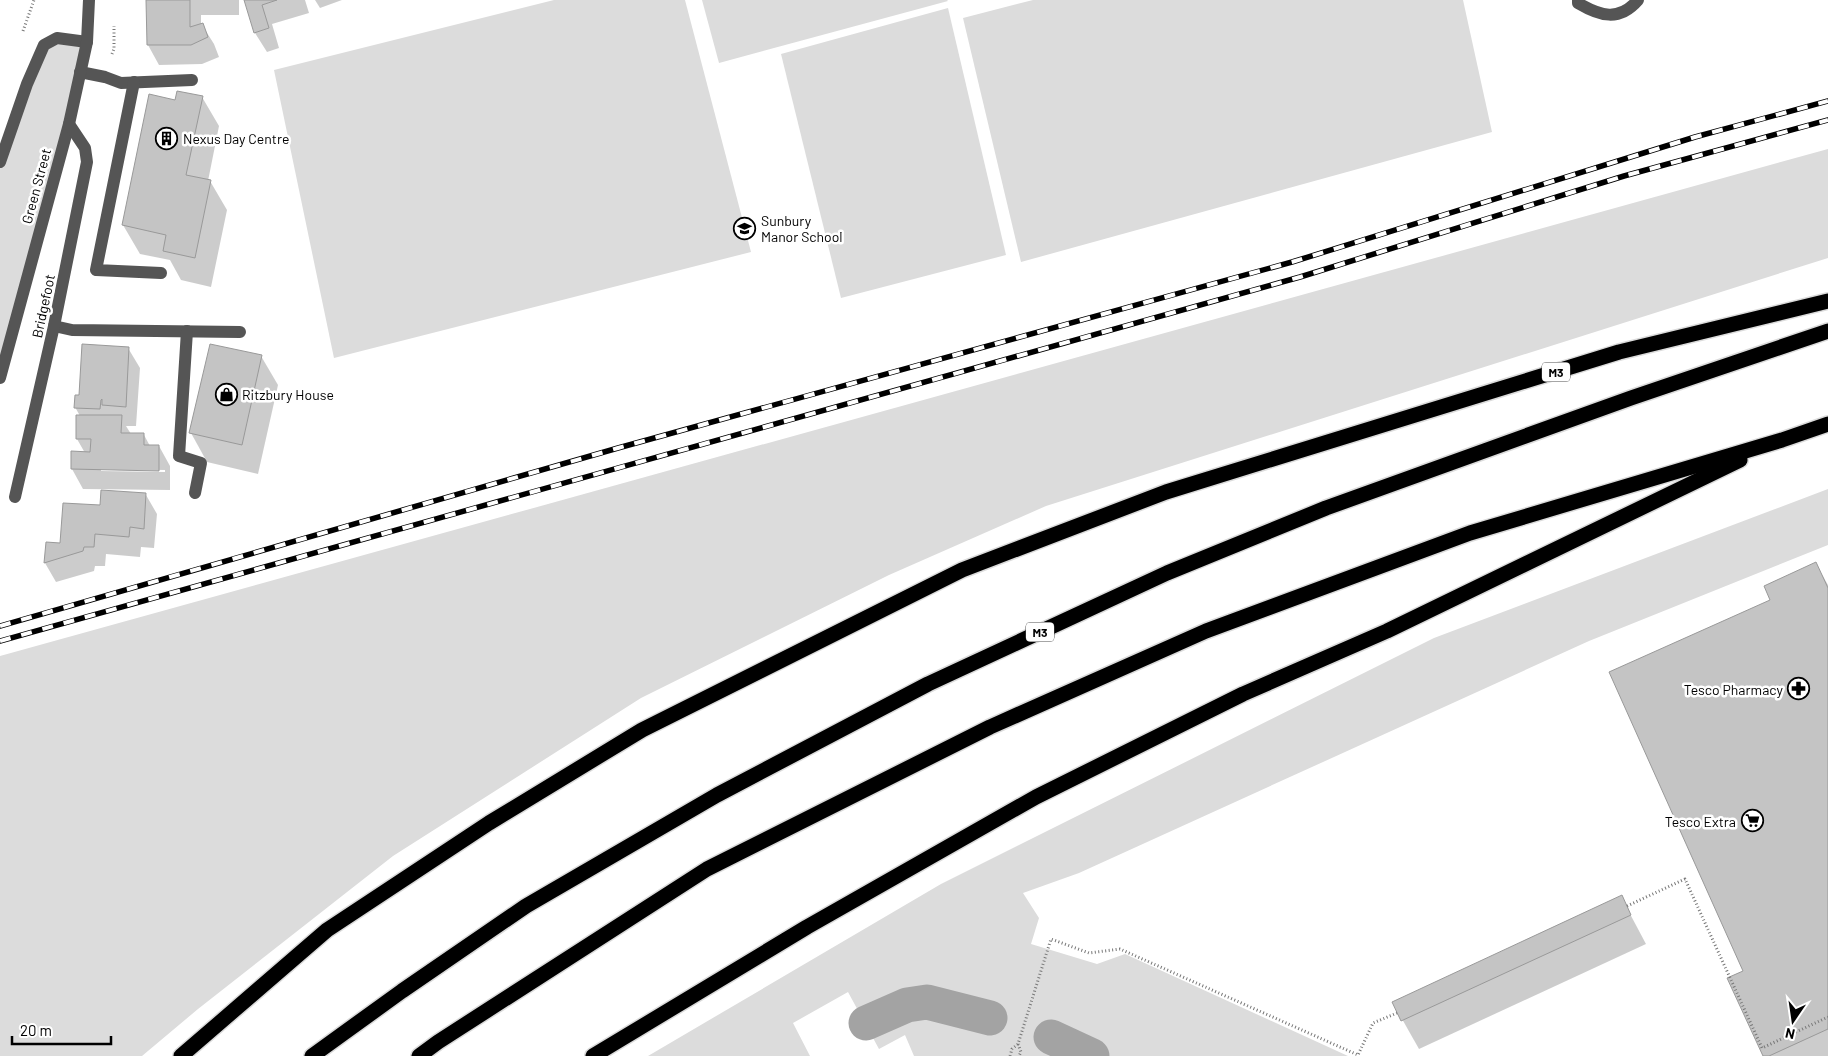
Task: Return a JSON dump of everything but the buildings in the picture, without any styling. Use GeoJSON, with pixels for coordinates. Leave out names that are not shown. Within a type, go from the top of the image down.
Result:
{"type":"FeatureCollection","features":[{"type":"Feature","properties":{"kind":"highway","name":"M3"},"geometry":{"type":"LineString","coordinates":[[181,1056],[327,930],[490,823],[642,730],[962,570],[1166,492],[1619,352],[1828,301]]}},
{"type":"Feature","properties":{"kind":"highway","name":"M3"},"geometry":{"type":"LineString","coordinates":[[312,1056],[402,991],[526,906],[717,795],[928,684],[1167,573],[1326,508],[1631,398],[1828,331]]}},
{"type":"Feature","properties":{"kind":"highway"},"geometry":{"type":"LineString","coordinates":[[419,1056],[707,869],[999,722],[1206,630],[1470,533],[1782,440],[1828,424]]}},
{"type":"Feature","properties":{"kind":"highway"},"geometry":{"type":"LineString","coordinates":[[593,1056],[807,927],[1036,797],[1244,694],[1387,631],[1782,440]]}},
{"type":"Feature","properties":{"kind":"street","name":"Green Street"},"geometry":{"type":"LineString","coordinates":[[0,378],[69,124],[87,42],[89,0]]}},
{"type":"Feature","properties":{"kind":"street"},"geometry":{"type":"LineString","coordinates":[[1578,0],[1578,3],[1595,13],[1616,15],[1631,8],[1638,0]]}},
{"type":"Feature","properties":{"kind":"street"},"geometry":{"type":"LineString","coordinates":[[0,162],[27,84],[44,45],[57,38],[87,42]]}},
{"type":"Feature","properties":{"kind":"street"},"geometry":{"type":"LineString","coordinates":[[80,72],[105,77],[121,83],[192,80]]}},
{"type":"Feature","properties":{"kind":"street"},"geometry":{"type":"LineString","coordinates":[[134,82],[96,270],[162,273]]}},
{"type":"Feature","properties":{"kind":"street","name":"Bridgefoot"},"geometry":{"type":"LineString","coordinates":[[15,497],[54,326],[87,162],[85,148],[69,124]]}},
{"type":"Feature","properties":{"kind":"street"},"geometry":{"type":"LineString","coordinates":[[54,326],[72,330],[240,332]]}},
{"type":"Feature","properties":{"kind":"street"},"geometry":{"type":"LineString","coordinates":[[187,331],[179,456],[201,463],[195,493]]}},
{"type":"Feature","properties":{"kind":"path"},"geometry":{"type":"LineString","coordinates":[[1627,906],[1685,879],[1762,1048],[1828,1017]]}},
{"type":"Feature","properties":{"kind":"path"},"geometry":{"type":"LineString","coordinates":[[1010,1056],[1012,1049],[1018,1044],[1051,939],[1089,953],[1120,949],[1358,1055],[1373,1023],[1397,1013]]}},
{"type":"Feature","properties":{"kind":"path"},"geometry":{"type":"LineString","coordinates":[[1018,1044],[1021,1052],[1019,1056]]}},
{"type":"Feature","properties":{"kind":"shaded area"},"geometry":{"type":"Polygon","coordinates":[[[554,0],[685,0],[751,252],[334,358],[274,70],[554,0]]]}},
{"type":"Feature","properties":{"kind":"shaded area"},"geometry":{"type":"Polygon","coordinates":[[[702,0],[947,0],[948,1],[719,63],[702,0]]]}},
{"type":"Feature","properties":{"kind":"shaded area"},"geometry":{"type":"Polygon","coordinates":[[[1033,0],[1463,0],[1492,132],[1021,262],[963,18],[1033,0]]]}},
{"type":"Feature","properties":{"kind":"shaded area"},"geometry":{"type":"Polygon","coordinates":[[[948,8],[1006,255],[841,298],[781,54],[948,8]]]}},
{"type":"Feature","properties":{"kind":"shaded area"},"geometry":{"type":"Polygon","coordinates":[[[87,42],[0,378],[0,162],[44,45],[87,42]]]}},
{"type":"Feature","properties":{"kind":"shaded area"},"geometry":{"type":"Polygon","coordinates":[[[1828,149],[1828,258],[1046,506],[889,575],[641,698],[393,856],[198,1009],[142,1056],[0,1056],[0,656],[1828,149]]]}},
{"type":"Feature","properties":{"kind":"shaded area"},"geometry":{"type":"Polygon","coordinates":[[[1828,489],[1828,545],[1589,641],[1079,873],[1023,893],[1039,918],[1031,944],[1097,964],[1125,954],[1348,1056],[914,1056],[905,1035],[879,1049],[848,992],[793,1023],[810,1056],[648,1056],[941,884],[1434,638],[1828,489]]]}},
{"type":"Feature","properties":{"kind":"waterway"},"geometry":{"type":"LineString","coordinates":[[866,1023],[907,1005],[927,1002],[990,1018]]}},
{"type":"Feature","properties":{"kind":"waterway"},"geometry":{"type":"LineString","coordinates":[[1051,1037],[1092,1056]]}},
{"type":"Feature","properties":{"kind":"railway"},"geometry":{"type":"LineString","coordinates":[[0,626],[618,448],[1292,262],[1695,137],[1828,101]]}},
{"type":"Feature","properties":{"kind":"railway"},"geometry":{"type":"LineString","coordinates":[[0,641],[1300,277],[1624,176],[1828,120]]}},
{"type":"Feature","properties":{"kind":"place","name":"Nexus Day Centre"},"geometry":{"type":"Point","coordinates":[167,138]}},
{"type":"Feature","properties":{"kind":"place","name":"Sunbury Manor School"},"geometry":{"type":"Point","coordinates":[745,228]}},
{"type":"Feature","properties":{"kind":"place","name":"Ritzbury House"},"geometry":{"type":"Point","coordinates":[226,394]}},
{"type":"Feature","properties":{"kind":"place","name":"Tesco Pharmacy"},"geometry":{"type":"Point","coordinates":[1799,689]}},
{"type":"Feature","properties":{"kind":"place","name":"Tesco Extra"},"geometry":{"type":"Point","coordinates":[1752,821]}}]}
